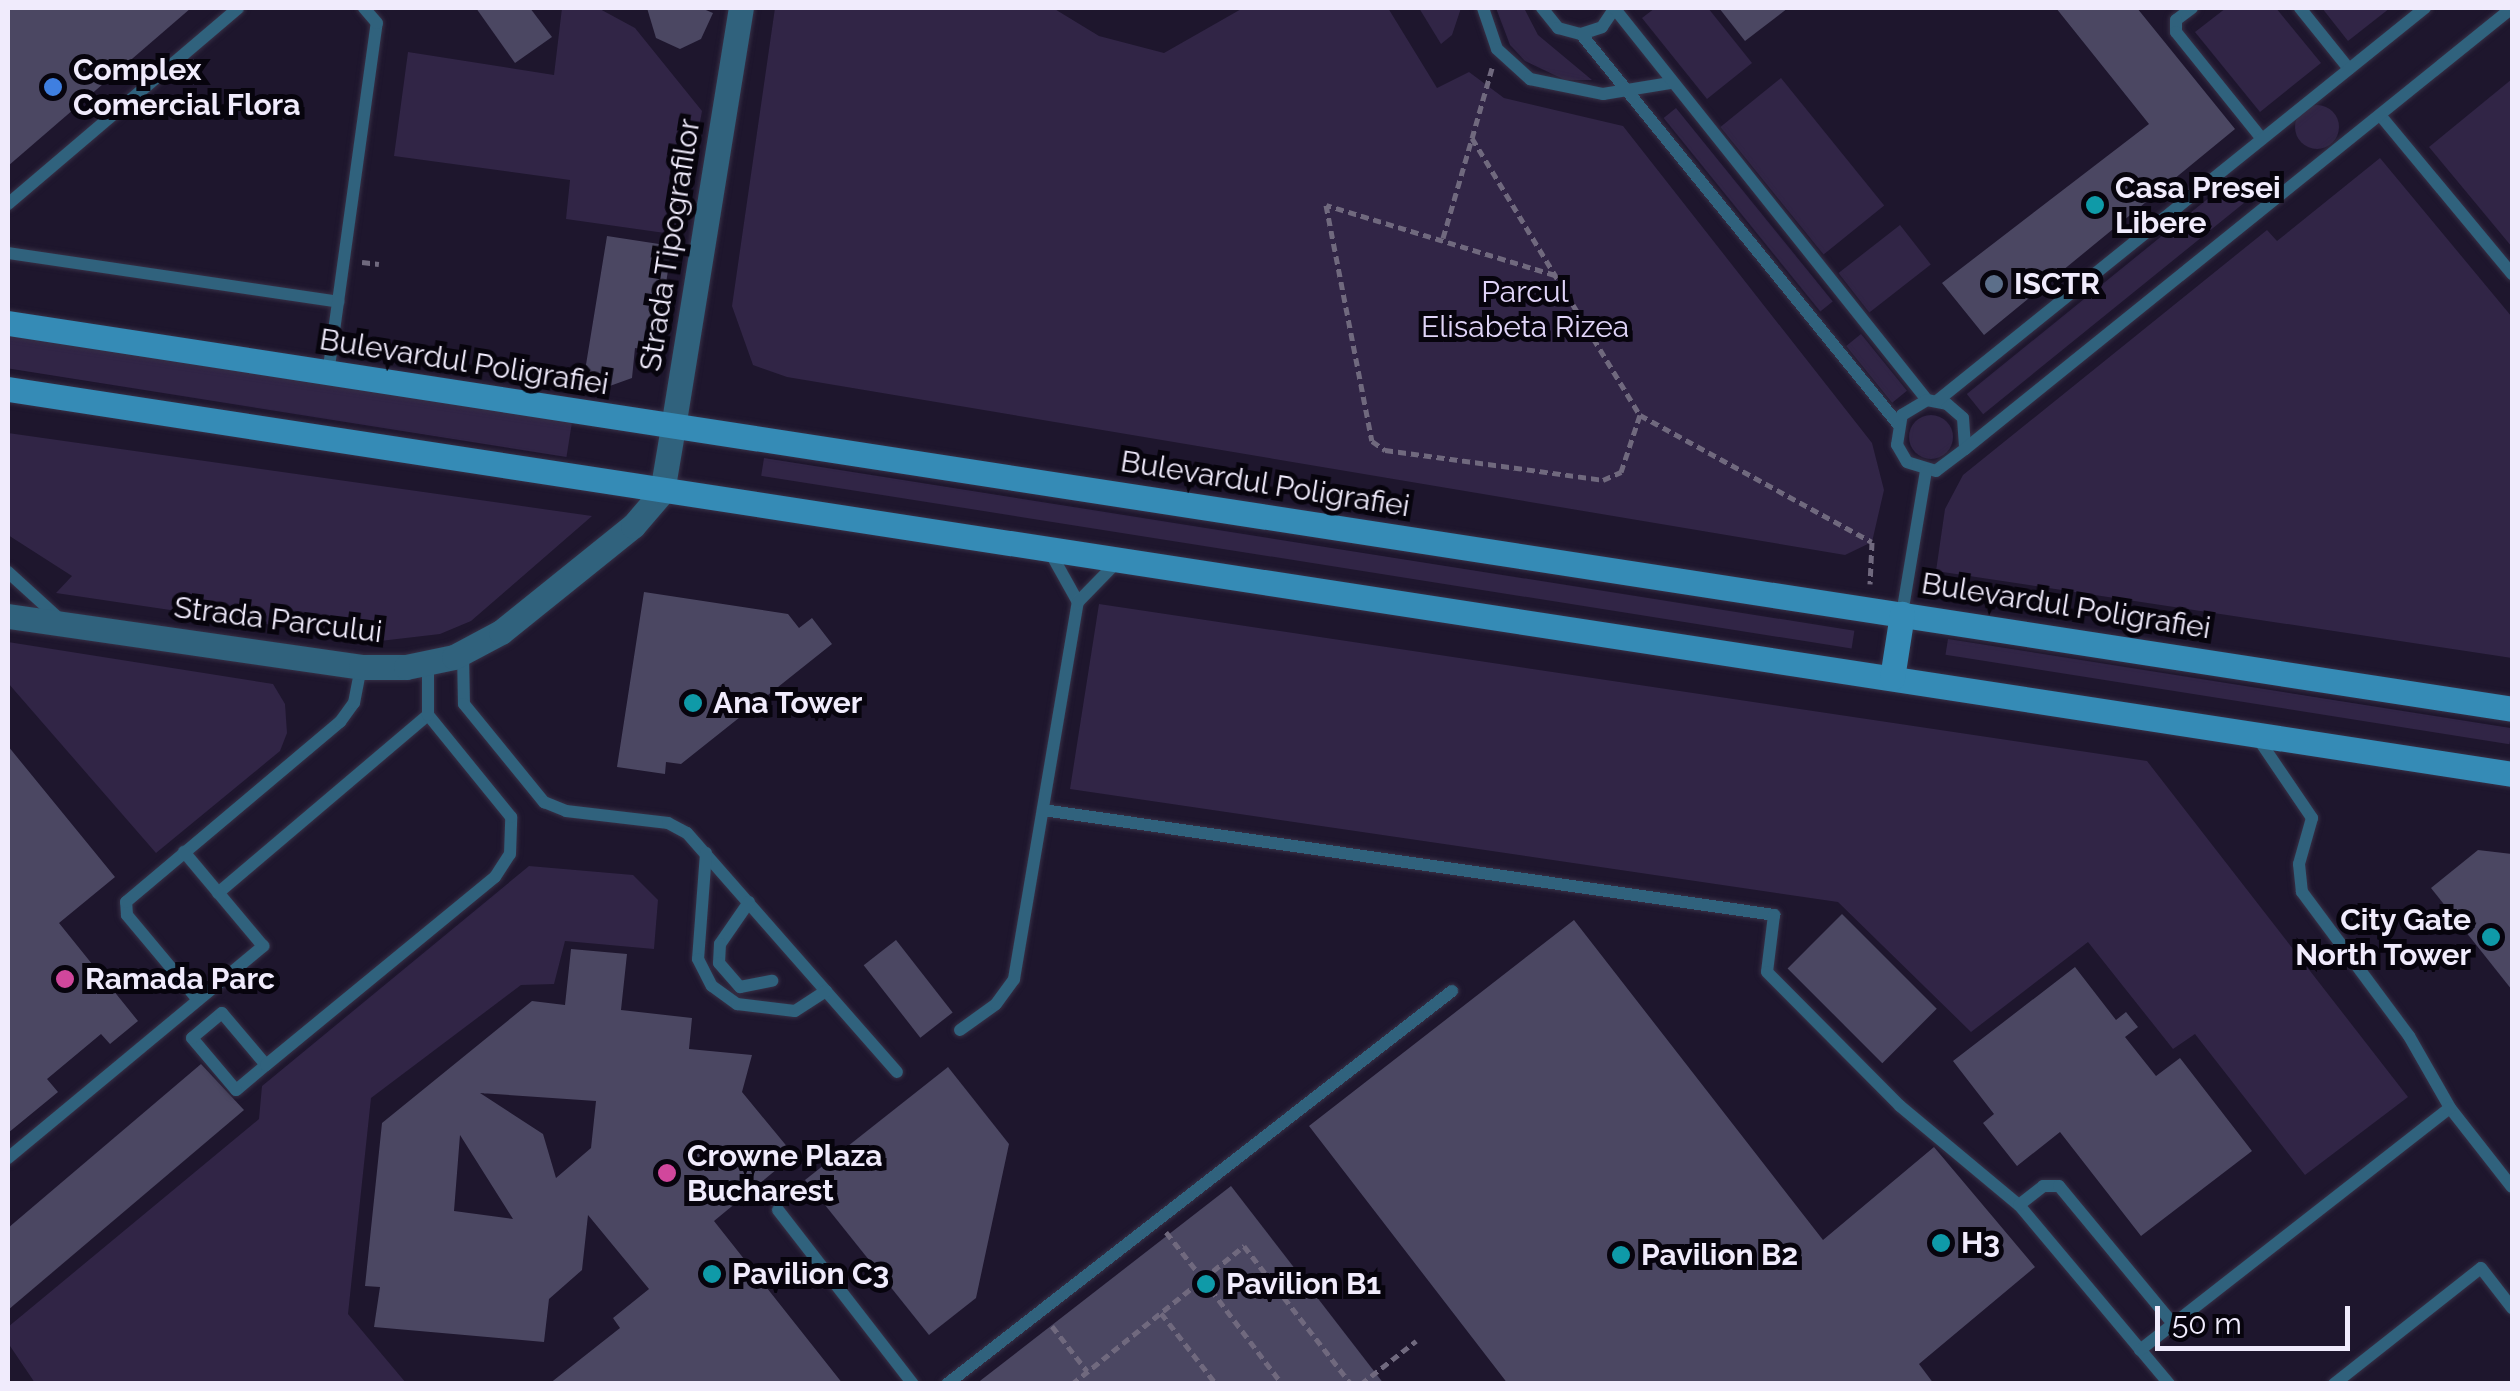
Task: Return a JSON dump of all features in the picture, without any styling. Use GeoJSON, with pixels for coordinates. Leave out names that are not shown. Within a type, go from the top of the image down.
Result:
{"type":"FeatureCollection","features":[{"type":"Feature","properties":{"kind":"main road","name":"Bulevardul Poligrafiei"},"geometry":{"type":"LineString","coordinates":[[8,323],[2512,709]]}},
{"type":"Feature","properties":{"kind":"main road"},"geometry":{"type":"LineString","coordinates":[[8,388],[662,492],[2512,774]]}},
{"type":"Feature","properties":{"kind":"main road"},"geometry":{"type":"LineString","coordinates":[[1892,678],[1902,614]]}},
{"type":"Feature","properties":{"kind":"street","name":"Strada Tipografilor"},"geometry":{"type":"LineString","coordinates":[[662,492],[741,8]]}},
{"type":"Feature","properties":{"kind":"street","name":"Strada Parcului"},"geometry":{"type":"LineString","coordinates":[[8,616],[361,666],[428,664],[463,653],[501,632],[618,540],[662,492]]}},
{"type":"Feature","properties":{"kind":"lane"},"geometry":{"type":"LineString","coordinates":[[8,204],[238,8]]}},
{"type":"Feature","properties":{"kind":"lane"},"geometry":{"type":"LineString","coordinates":[[328,374],[377,23],[364,8]]}},
{"type":"Feature","properties":{"kind":"lane"},"geometry":{"type":"LineString","coordinates":[[1484,8],[1497,48],[1530,79],[1550,88],[1628,92],[1670,82]]}},
{"type":"Feature","properties":{"kind":"lane"},"geometry":{"type":"LineString","coordinates":[[1542,8],[1558,28],[1581,34],[1602,27],[1615,8],[1670,82],[1932,400],[1962,418],[1965,449]]}},
{"type":"Feature","properties":{"kind":"lane"},"geometry":{"type":"LineString","coordinates":[[2192,8],[2176,20],[2176,32],[2262,139]]}},
{"type":"Feature","properties":{"kind":"lane"},"geometry":{"type":"LineString","coordinates":[[2300,8],[2349,68]]}},
{"type":"Feature","properties":{"kind":"lane"},"geometry":{"type":"LineString","coordinates":[[1898,424],[1909,408],[1932,400],[2425,8]]}},
{"type":"Feature","properties":{"kind":"lane"},"geometry":{"type":"LineString","coordinates":[[1581,34],[1898,424],[1901,454],[1926,471],[1945,469],[2512,8]]}},
{"type":"Feature","properties":{"kind":"lane"},"geometry":{"type":"LineString","coordinates":[[2380,116],[2512,274]]}},
{"type":"Feature","properties":{"kind":"lane"},"geometry":{"type":"LineString","coordinates":[[8,253],[338,302]]}},
{"type":"Feature","properties":{"kind":"lane"},"geometry":{"type":"LineString","coordinates":[[1902,614],[1926,471]]}},
{"type":"Feature","properties":{"kind":"lane"},"geometry":{"type":"LineString","coordinates":[[1050,550],[1078,602]]}},
{"type":"Feature","properties":{"kind":"lane"},"geometry":{"type":"LineString","coordinates":[[960,1030],[996,1004],[1014,979],[1078,602],[1118,561]]}},
{"type":"Feature","properties":{"kind":"lane"},"geometry":{"type":"LineString","coordinates":[[8,572],[65,624]]}},
{"type":"Feature","properties":{"kind":"lane"},"geometry":{"type":"LineString","coordinates":[[463,653],[464,704],[544,802],[566,811],[668,823],[706,853],[897,1072]]}},
{"type":"Feature","properties":{"kind":"lane"},"geometry":{"type":"LineString","coordinates":[[266,1066],[222,1013],[192,1038],[236,1090],[266,1066],[495,877],[510,854],[511,817],[428,716],[428,664]]}},
{"type":"Feature","properties":{"kind":"lane"},"geometry":{"type":"LineString","coordinates":[[198,1000],[126,910],[131,896],[348,715],[361,666]]}},
{"type":"Feature","properties":{"kind":"lane"},"geometry":{"type":"LineString","coordinates":[[218,892],[428,716]]}},
{"type":"Feature","properties":{"kind":"lane"},"geometry":{"type":"LineString","coordinates":[[2255,735],[2312,818],[2299,864],[2302,892],[2409,1036],[2450,1108],[2512,1187]]}},
{"type":"Feature","properties":{"kind":"lane"},"geometry":{"type":"LineString","coordinates":[[1042,810],[1774,915],[1766,972],[1900,1106],[2019,1205],[2168,1384]]}},
{"type":"Feature","properties":{"kind":"lane"},"geometry":{"type":"LineString","coordinates":[[8,1158],[263,946],[184,852]]}},
{"type":"Feature","properties":{"kind":"lane"},"geometry":{"type":"LineString","coordinates":[[706,853],[698,959],[712,986],[737,1004],[794,1010],[826,992]]}},
{"type":"Feature","properties":{"kind":"lane"},"geometry":{"type":"LineString","coordinates":[[748,902],[720,944],[719,963],[740,988],[772,981]]}},
{"type":"Feature","properties":{"kind":"lane"},"geometry":{"type":"LineString","coordinates":[[946,1384],[1452,991]]}},
{"type":"Feature","properties":{"kind":"lane"},"geometry":{"type":"LineString","coordinates":[[2140,1350],[2450,1108]]}},
{"type":"Feature","properties":{"kind":"lane"},"geometry":{"type":"LineString","coordinates":[[2019,1205],[2043,1186],[2059,1186],[2173,1324]]}},
{"type":"Feature","properties":{"kind":"lane"},"geometry":{"type":"LineString","coordinates":[[778,1210],[914,1384]]}},
{"type":"Feature","properties":{"kind":"lane"},"geometry":{"type":"LineString","coordinates":[[2334,1384],[2481,1268],[2512,1308]]}},
{"type":"Feature","properties":{"kind":"path"},"geometry":{"type":"LineString","coordinates":[[1443,238],[1497,48]]}},
{"type":"Feature","properties":{"kind":"path"},"geometry":{"type":"LineString","coordinates":[[1472,138],[1640,416],[1872,542],[1868,592]]}},
{"type":"Feature","properties":{"kind":"path"},"geometry":{"type":"LineString","coordinates":[[1555,275],[1332,202],[1325,208],[1368,431],[1378,448],[1603,480],[1621,472],[1640,416]]}},
{"type":"Feature","properties":{"kind":"path"},"geometry":{"type":"LineString","coordinates":[[1157,1220],[1282,1384]]}},
{"type":"Feature","properties":{"kind":"path"},"geometry":{"type":"LineString","coordinates":[[1072,1384],[1244,1246],[1351,1384]]}},
{"type":"Feature","properties":{"kind":"path"},"geometry":{"type":"LineString","coordinates":[[1041,1311],[1087,1371]]}},
{"type":"Feature","properties":{"kind":"path"},"geometry":{"type":"LineString","coordinates":[[1161,1312],[1216,1384]]}},
{"type":"Feature","properties":{"kind":"path"},"geometry":{"type":"LineString","coordinates":[[1361,1384],[1416,1342]]}},
{"type":"Feature","properties":{"kind":"green space"},"geometry":{"type":"Polygon","coordinates":[[[562,8],[598,8],[635,28],[702,111],[679,235],[566,219],[570,180],[394,156],[408,52],[554,75],[562,8]]]}},
{"type":"Feature","properties":{"kind":"green space","name":"Parcul Elisabeta Rizea"},"geometry":{"type":"Polygon","coordinates":[[[775,8],[1053,8],[1099,36],[1164,53],[1243,8],[1388,8],[1437,88],[1469,72],[1504,98],[1623,126],[1872,443],[1884,490],[1872,542],[1845,555],[787,377],[753,365],[732,306],[775,8]]]}},
{"type":"Feature","properties":{"kind":"green space"},"geometry":{"type":"Polygon","coordinates":[[[1419,8],[1461,8],[1452,35],[1441,44],[1419,8]]]}},
{"type":"Feature","properties":{"kind":"green space"},"geometry":{"type":"Polygon","coordinates":[[[1496,8],[1524,8],[1538,35],[1592,80],[1565,80],[1525,61],[1510,45],[1496,8]]]}},
{"type":"Feature","properties":{"kind":"green space"},"geometry":{"type":"Polygon","coordinates":[[[1655,8],[1708,8],[1752,63],[1707,99],[1642,18],[1655,8]]]}},
{"type":"Feature","properties":{"kind":"green space"},"geometry":{"type":"Polygon","coordinates":[[[2226,8],[2276,8],[2321,63],[2260,112],[2195,32],[2226,8]]]}},
{"type":"Feature","properties":{"kind":"green space"},"geometry":{"type":"Polygon","coordinates":[[[2322,8],[2390,8],[2348,41],[2322,8]]]}},
{"type":"Feature","properties":{"kind":"green space"},"geometry":{"type":"Polygon","coordinates":[[[1781,78],[1884,205],[1824,255],[1720,127],[1781,78]]]}},
{"type":"Feature","properties":{"kind":"green space"},"geometry":{"type":"Polygon","coordinates":[[[2512,79],[2512,247],[2429,147],[2512,79]]]}},
{"type":"Feature","properties":{"kind":"green space"},"geometry":{"type":"Polygon","coordinates":[[[2317,105],[2332,112],[2339,127],[2332,142],[2317,149],[2302,142],[2295,127],[2302,112],[2317,105]]]}},
{"type":"Feature","properties":{"kind":"green space"},"geometry":{"type":"Polygon","coordinates":[[[1676,108],[1833,302],[1820,312],[1664,118],[1676,108]]]}},
{"type":"Feature","properties":{"kind":"green space"},"geometry":{"type":"Polygon","coordinates":[[[2380,158],[2512,317],[2512,658],[1936,571],[1945,509],[1963,475],[2267,230],[2277,241],[2380,158]]]}},
{"type":"Feature","properties":{"kind":"green space"},"geometry":{"type":"Polygon","coordinates":[[[2231,180],[2247,200],[1983,414],[1967,394],[2231,180]]]}},
{"type":"Feature","properties":{"kind":"green space"},"geometry":{"type":"Polygon","coordinates":[[[1900,225],[1931,264],[1869,312],[1839,273],[1900,225]]]}},
{"type":"Feature","properties":{"kind":"green space"},"geometry":{"type":"Polygon","coordinates":[[[8,333],[572,422],[566,457],[8,368],[8,333]]]}},
{"type":"Feature","properties":{"kind":"green space"},"geometry":{"type":"Polygon","coordinates":[[[1861,334],[1907,391],[1892,403],[1846,346],[1861,334]]]}},
{"type":"Feature","properties":{"kind":"green space"},"geometry":{"type":"Polygon","coordinates":[[[1931,415],[1946,422],[1953,437],[1946,452],[1931,459],[1916,452],[1909,437],[1916,422],[1931,415]]]}},
{"type":"Feature","properties":{"kind":"green space"},"geometry":{"type":"Polygon","coordinates":[[[8,433],[592,516],[471,621],[440,634],[380,641],[56,593],[72,576],[8,535],[8,433]]]}},
{"type":"Feature","properties":{"kind":"green space"},"geometry":{"type":"Polygon","coordinates":[[[764,458],[1854,631],[1852,648],[761,476],[764,458]]]}},
{"type":"Feature","properties":{"kind":"green space"},"geometry":{"type":"Polygon","coordinates":[[[1099,604],[2147,761],[2408,1097],[2305,1175],[2195,1034],[2173,1049],[2088,942],[1971,1032],[1838,902],[1070,789],[1099,604]]]}},
{"type":"Feature","properties":{"kind":"green space"},"geometry":{"type":"Polygon","coordinates":[[[1948,639],[2512,728],[2509,744],[1945,655],[1948,639]]]}},
{"type":"Feature","properties":{"kind":"green space"},"geometry":{"type":"Polygon","coordinates":[[[8,642],[273,684],[285,704],[287,733],[280,751],[156,853],[8,683],[8,642]]]}},
{"type":"Feature","properties":{"kind":"green space"},"geometry":{"type":"Polygon","coordinates":[[[529,866],[633,875],[658,900],[654,949],[565,941],[554,984],[521,985],[371,1098],[348,1314],[406,1383],[35,1383],[8,1343],[8,1327],[259,1119],[262,1086],[529,866]]]}},
{"type":"Feature","properties":{"kind":"building","name":"Complex Comercial Flora"},"geometry":{"type":"Polygon","coordinates":[[[8,8],[191,8],[8,166],[8,8]]]}},
{"type":"Feature","properties":{"kind":"building"},"geometry":{"type":"Polygon","coordinates":[[[476,8],[530,8],[552,37],[515,63],[476,8]]]}},
{"type":"Feature","properties":{"kind":"building"},"geometry":{"type":"Polygon","coordinates":[[[647,8],[701,8],[713,13],[701,39],[680,49],[656,38],[647,8]]]}},
{"type":"Feature","properties":{"kind":"building"},"geometry":{"type":"Polygon","coordinates":[[[1719,8],[1788,8],[1745,41],[1719,8]]]}},
{"type":"Feature","properties":{"kind":"building","name":"Casa Presei Libere"},"geometry":{"type":"Polygon","coordinates":[[[2056,8],[2137,8],[2235,129],[1984,335],[1942,283],[2149,124],[2056,8]]]}},
{"type":"Feature","properties":{"kind":"building"},"geometry":{"type":"Polygon","coordinates":[[[607,236],[672,246],[655,351],[635,348],[632,378],[607,387],[583,383],[607,236]]]}},
{"type":"Feature","properties":{"kind":"building","name":"Ana Tower"},"geometry":{"type":"Polygon","coordinates":[[[644,592],[788,614],[799,628],[812,618],[832,644],[681,764],[666,762],[665,774],[617,767],[644,592]]]}},
{"type":"Feature","properties":{"kind":"building"},"geometry":{"type":"Polygon","coordinates":[[[8,746],[115,877],[59,923],[138,1021],[110,1044],[101,1034],[47,1079],[58,1092],[8,1133],[8,746]]]}},
{"type":"Feature","properties":{"kind":"building","name":"City Gate North Tower"},"geometry":{"type":"Polygon","coordinates":[[[2478,850],[2512,854],[2512,990],[2431,888],[2478,850]]]}},
{"type":"Feature","properties":{"kind":"building"},"geometry":{"type":"Polygon","coordinates":[[[1842,914],[1937,1009],[1882,1063],[1788,968],[1842,914]]]}},
{"type":"Feature","properties":{"kind":"building","name":"Pavilion B2"},"geometry":{"type":"Polygon","coordinates":[[[1574,920],[1823,1240],[1934,1147],[2035,1267],[1919,1364],[1934,1384],[1508,1384],[1309,1126],[1574,920]]]}},
{"type":"Feature","properties":{"kind":"building"},"geometry":{"type":"Polygon","coordinates":[[[896,940],[953,1012],[920,1038],[864,965],[896,940]]]}},
{"type":"Feature","properties":{"kind":"building","name":"Crowne Plaza Bucharest"},"geometry":{"type":"Polygon","coordinates":[[[571,949],[627,954],[621,1010],[692,1018],[689,1049],[752,1055],[742,1092],[794,1155],[714,1221],[843,1384],[549,1384],[620,1328],[613,1318],[649,1289],[588,1215],[582,1270],[549,1299],[544,1342],[374,1327],[380,1287],[365,1286],[382,1123],[532,1001],[565,1005],[571,949]],[[480,1093],[543,1134],[556,1178],[591,1148],[596,1101],[480,1093]],[[460,1135],[454,1211],[513,1219],[460,1135]]]}},
{"type":"Feature","properties":{"kind":"building"},"geometry":{"type":"Polygon","coordinates":[[[2075,967],[2116,1020],[2126,1012],[2138,1027],[2125,1037],[2156,1076],[2180,1058],[2252,1151],[2141,1236],[2060,1132],[2017,1166],[1983,1123],[1994,1114],[1953,1061],[2075,967]]]}},
{"type":"Feature","properties":{"kind":"building"},"geometry":{"type":"Polygon","coordinates":[[[201,1064],[244,1110],[8,1310],[8,1228],[201,1064]]]}},
{"type":"Feature","properties":{"kind":"building"},"geometry":{"type":"Polygon","coordinates":[[[948,1067],[1009,1144],[976,1298],[929,1335],[805,1180],[948,1067]]]}},
{"type":"Feature","properties":{"kind":"building","name":"Pavilion B1"},"geometry":{"type":"Polygon","coordinates":[[[1231,1186],[1384,1384],[976,1384],[1231,1186]]]}},
{"type":"Feature","properties":{"kind":"place","name":"Complex Comercial Flora"},"geometry":{"type":"Point","coordinates":[53,87]}},
{"type":"Feature","properties":{"kind":"place","name":"Casa Presei Libere"},"geometry":{"type":"Point","coordinates":[2095,205]}},
{"type":"Feature","properties":{"kind":"place","name":"ISCTR"},"geometry":{"type":"Point","coordinates":[1994,284]}},
{"type":"Feature","properties":{"kind":"place","name":"Ana Tower"},"geometry":{"type":"Point","coordinates":[693,703]}},
{"type":"Feature","properties":{"kind":"place","name":"City Gate North Tower"},"geometry":{"type":"Point","coordinates":[2491,937]}},
{"type":"Feature","properties":{"kind":"place","name":"Ramada Parc"},"geometry":{"type":"Point","coordinates":[65,979]}},
{"type":"Feature","properties":{"kind":"place","name":"Crowne Plaza Bucharest"},"geometry":{"type":"Point","coordinates":[667,1173]}},
{"type":"Feature","properties":{"kind":"place","name":"H3"},"geometry":{"type":"Point","coordinates":[1941,1243]}},
{"type":"Feature","properties":{"kind":"place","name":"Pavilion B2"},"geometry":{"type":"Point","coordinates":[1621,1255]}},
{"type":"Feature","properties":{"kind":"place","name":"Pavilion C3"},"geometry":{"type":"Point","coordinates":[712,1274]}},
{"type":"Feature","properties":{"kind":"place","name":"Pavilion B1"},"geometry":{"type":"Point","coordinates":[1206,1284]}}]}
